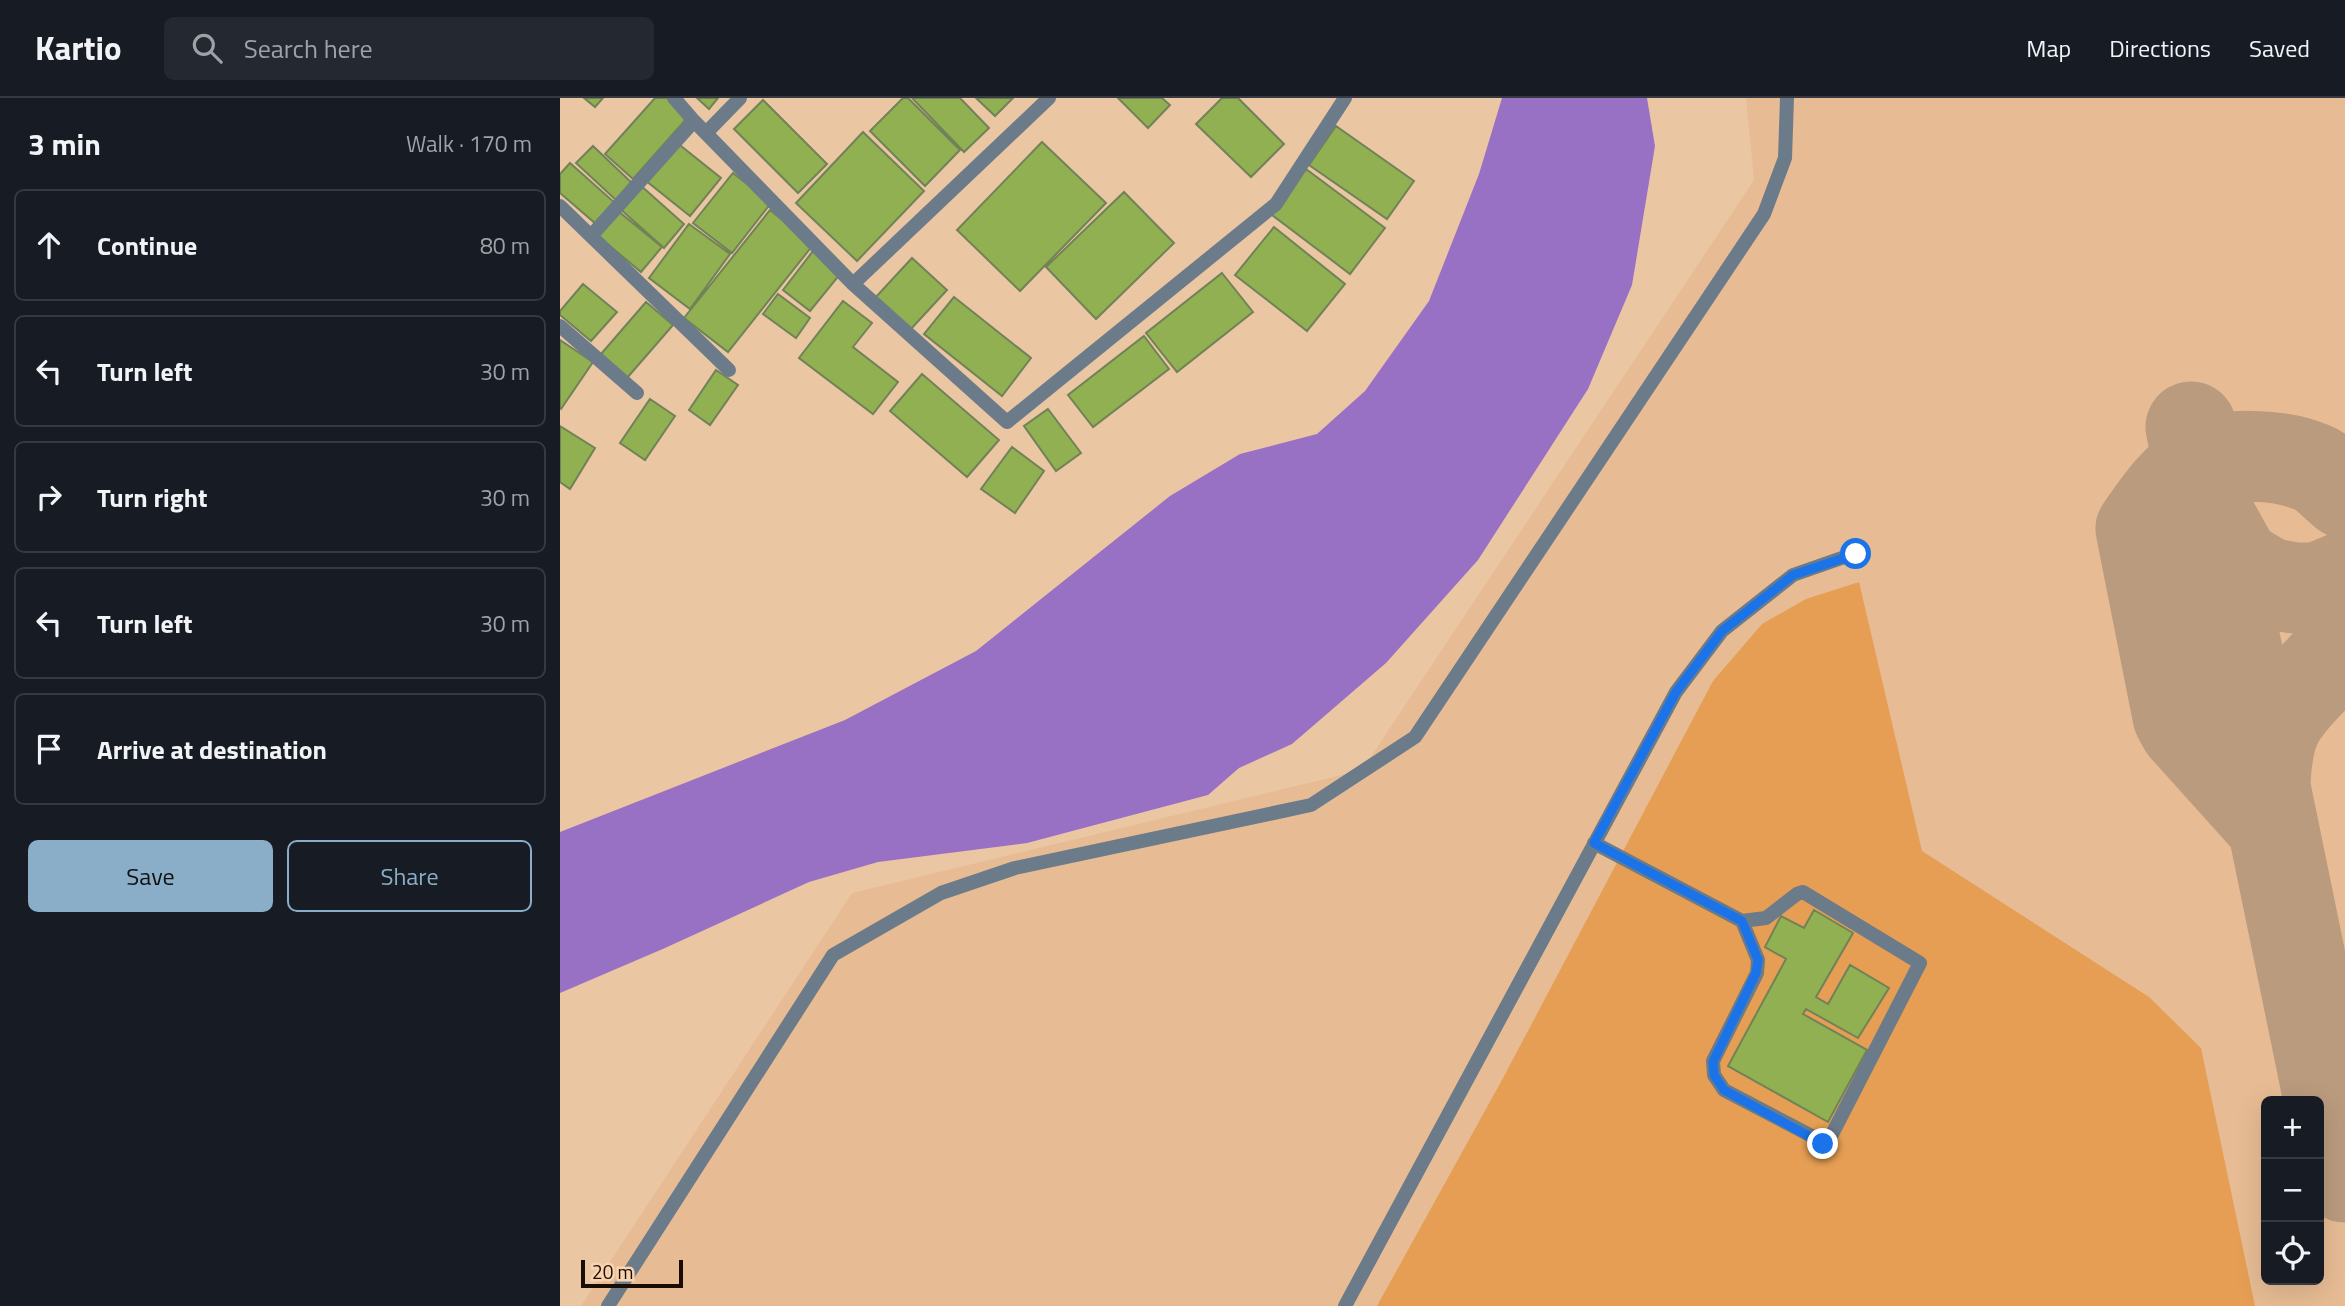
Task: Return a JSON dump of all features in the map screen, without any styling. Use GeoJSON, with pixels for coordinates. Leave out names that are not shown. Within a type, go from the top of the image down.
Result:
{"type":"FeatureCollection","features":[{"type":"Feature","properties":{"kind":"street"},"geometry":{"type":"LineString","coordinates":[[674,98],[853,284],[1007,422],[1276,204],[1345,98]]}},
{"type":"Feature","properties":{"kind":"street"},"geometry":{"type":"LineString","coordinates":[[706,133],[740,98]]}},
{"type":"Feature","properties":{"kind":"street"},"geometry":{"type":"LineString","coordinates":[[853,284],[1049,98]]}},
{"type":"Feature","properties":{"kind":"street"},"geometry":{"type":"LineString","coordinates":[[608,1306],[833,955],[941,893],[1015,868],[1311,805],[1415,737],[1764,215],[1785,159],[1787,98]]}},
{"type":"Feature","properties":{"kind":"street"},"geometry":{"type":"LineString","coordinates":[[591,236],[694,121]]}},
{"type":"Feature","properties":{"kind":"street"},"geometry":{"type":"LineString","coordinates":[[560,206],[729,370]]}},
{"type":"Feature","properties":{"kind":"street"},"geometry":{"type":"LineString","coordinates":[[560,326],[637,393]]}},
{"type":"Feature","properties":{"kind":"street"},"geometry":{"type":"LineString","coordinates":[[1345,1306],[1676,692],[1722,631],[1793,575],[1856,554]]}},
{"type":"Feature","properties":{"kind":"street"},"geometry":{"type":"LineString","coordinates":[[1594,843],[1742,921],[1766,918],[1803,892],[1920,963],[1827,1144],[1724,1090],[1714,1075],[1713,1062],[1756,973],[1758,960],[1742,921]]}},
{"type":"Feature","properties":{"kind":"shaded area"},"geometry":{"type":"Polygon","coordinates":[[[1502,98],[1647,98],[1655,146],[1632,285],[1588,389],[1478,560],[1386,663],[1292,744],[1239,768],[1208,795],[1027,843],[878,862],[809,882],[560,993],[560,832],[845,720],[976,651],[1170,496],[1240,454],[1317,434],[1365,391],[1429,301],[1479,174],[1502,98]]]}},
{"type":"Feature","properties":{"kind":"shaded area"},"geometry":{"type":"Polygon","coordinates":[[[1746,98],[2345,98],[2345,1306],[581,1306],[852,893],[1362,770],[1754,180],[1746,98]]]}},
{"type":"Feature","properties":{"kind":"shaded area"},"geometry":{"type":"Polygon","coordinates":[[[1859,582],[1922,851],[2149,997],[2201,1048],[2255,1306],[1377,1306],[1502,1080],[1713,681],[1762,624],[1806,599],[1859,582]]]}},
{"type":"Feature","properties":{"kind":"building"},"geometry":{"type":"Polygon","coordinates":[[[584,98],[603,98],[595,107],[584,98]]]}},
{"type":"Feature","properties":{"kind":"building"},"geometry":{"type":"Polygon","coordinates":[[[655,98],[668,98],[689,116],[633,179],[605,154],[655,98]]]}},
{"type":"Feature","properties":{"kind":"building"},"geometry":{"type":"Polygon","coordinates":[[[697,98],[718,98],[709,109],[697,98]]]}},
{"type":"Feature","properties":{"kind":"building"},"geometry":{"type":"Polygon","coordinates":[[[903,98],[908,98],[960,150],[925,186],[870,131],[903,98]]]}},
{"type":"Feature","properties":{"kind":"building"},"geometry":{"type":"Polygon","coordinates":[[[912,98],[960,98],[989,128],[964,152],[912,98]]]}},
{"type":"Feature","properties":{"kind":"building"},"geometry":{"type":"Polygon","coordinates":[[[976,98],[1013,98],[995,116],[976,98]]]}},
{"type":"Feature","properties":{"kind":"building"},"geometry":{"type":"Polygon","coordinates":[[[1118,98],[1162,98],[1170,105],[1148,128],[1118,98]]]}},
{"type":"Feature","properties":{"kind":"building"},"geometry":{"type":"Polygon","coordinates":[[[1222,98],[1238,98],[1284,144],[1251,177],[1196,124],[1222,98]]]}},
{"type":"Feature","properties":{"kind":"building"},"geometry":{"type":"Polygon","coordinates":[[[763,100],[827,164],[798,193],[734,129],[763,100]]]}},
{"type":"Feature","properties":{"kind":"building"},"geometry":{"type":"Polygon","coordinates":[[[1336,126],[1414,181],[1387,219],[1309,165],[1336,126]]]}},
{"type":"Feature","properties":{"kind":"building"},"geometry":{"type":"Polygon","coordinates":[[[863,132],[924,191],[857,261],[796,203],[863,132]]]}},
{"type":"Feature","properties":{"kind":"building"},"geometry":{"type":"Polygon","coordinates":[[[676,142],[721,178],[690,216],[645,180],[676,142]]]}},
{"type":"Feature","properties":{"kind":"building"},"geometry":{"type":"Polygon","coordinates":[[[1042,142],[1106,203],[1020,291],[957,230],[1042,142]]]}},
{"type":"Feature","properties":{"kind":"building"},"geometry":{"type":"Polygon","coordinates":[[[593,146],[632,183],[616,200],[576,163],[593,146]]]}},
{"type":"Feature","properties":{"kind":"building"},"geometry":{"type":"Polygon","coordinates":[[[570,163],[615,203],[596,224],[560,193],[560,174],[570,163]]]}},
{"type":"Feature","properties":{"kind":"building"},"geometry":{"type":"Polygon","coordinates":[[[1306,169],[1385,228],[1350,274],[1272,215],[1306,169]]]}},
{"type":"Feature","properties":{"kind":"building"},"geometry":{"type":"Polygon","coordinates":[[[733,173],[771,203],[732,253],[693,223],[733,173]]]}},
{"type":"Feature","properties":{"kind":"building"},"geometry":{"type":"Polygon","coordinates":[[[639,184],[684,224],[664,248],[619,208],[639,184]]]}},
{"type":"Feature","properties":{"kind":"building"},"geometry":{"type":"Polygon","coordinates":[[[1124,192],[1174,243],[1096,319],[1046,267],[1124,192]]]}},
{"type":"Feature","properties":{"kind":"building"},"geometry":{"type":"Polygon","coordinates":[[[770,210],[813,245],[728,352],[684,318],[770,210]]]}},
{"type":"Feature","properties":{"kind":"building"},"geometry":{"type":"Polygon","coordinates":[[[618,211],[662,247],[641,272],[598,236],[618,211]]]}},
{"type":"Feature","properties":{"kind":"building"},"geometry":{"type":"Polygon","coordinates":[[[689,224],[730,254],[690,309],[649,278],[689,224]]]}},
{"type":"Feature","properties":{"kind":"building"},"geometry":{"type":"Polygon","coordinates":[[[1274,227],[1345,284],[1307,331],[1235,275],[1274,227]]]}},
{"type":"Feature","properties":{"kind":"building"},"geometry":{"type":"Polygon","coordinates":[[[813,251],[841,273],[810,311],[783,290],[813,251]]]}},
{"type":"Feature","properties":{"kind":"building"},"geometry":{"type":"Polygon","coordinates":[[[912,258],[947,290],[910,330],[875,298],[912,258]]]}},
{"type":"Feature","properties":{"kind":"building"},"geometry":{"type":"Polygon","coordinates":[[[1222,273],[1253,312],[1177,372],[1146,333],[1222,273]]]}},
{"type":"Feature","properties":{"kind":"building"},"geometry":{"type":"Polygon","coordinates":[[[583,284],[617,312],[591,341],[560,315],[560,311],[583,284]]]}},
{"type":"Feature","properties":{"kind":"building"},"geometry":{"type":"Polygon","coordinates":[[[778,294],[810,318],[796,338],[763,314],[778,294]]]}},
{"type":"Feature","properties":{"kind":"building"},"geometry":{"type":"Polygon","coordinates":[[[954,297],[1031,358],[1002,396],[924,334],[954,297]]]}},
{"type":"Feature","properties":{"kind":"building"},"geometry":{"type":"Polygon","coordinates":[[[843,301],[872,323],[853,347],[898,382],[873,414],[799,358],[843,301]]]}},
{"type":"Feature","properties":{"kind":"building"},"geometry":{"type":"Polygon","coordinates":[[[646,302],[673,325],[627,378],[601,354],[646,302]]]}},
{"type":"Feature","properties":{"kind":"building"},"geometry":{"type":"Polygon","coordinates":[[[1144,336],[1169,369],[1093,427],[1068,395],[1144,336]]]}},
{"type":"Feature","properties":{"kind":"building"},"geometry":{"type":"Polygon","coordinates":[[[560,340],[593,362],[561,409],[560,408],[560,340]]]}},
{"type":"Feature","properties":{"kind":"building"},"geometry":{"type":"Polygon","coordinates":[[[716,370],[738,385],[710,425],[689,410],[716,370]]]}},
{"type":"Feature","properties":{"kind":"building"},"geometry":{"type":"Polygon","coordinates":[[[922,374],[999,440],[967,477],[890,411],[922,374]]]}},
{"type":"Feature","properties":{"kind":"building"},"geometry":{"type":"Polygon","coordinates":[[[650,399],[675,416],[645,460],[620,443],[650,399]]]}},
{"type":"Feature","properties":{"kind":"building"},"geometry":{"type":"Polygon","coordinates":[[[1048,409],[1081,453],[1056,471],[1024,426],[1048,409]]]}},
{"type":"Feature","properties":{"kind":"building"},"geometry":{"type":"Polygon","coordinates":[[[560,426],[595,448],[570,489],[560,482],[560,426]]]}},
{"type":"Feature","properties":{"kind":"building"},"geometry":{"type":"Polygon","coordinates":[[[1012,447],[1044,471],[1015,513],[981,489],[1012,447]]]}},
{"type":"Feature","properties":{"kind":"building"},"geometry":{"type":"Polygon","coordinates":[[[1814,910],[1853,933],[1816,997],[1828,1004],[1850,965],[1889,988],[1858,1038],[1806,1009],[1803,1014],[1867,1050],[1828,1122],[1728,1066],[1786,959],[1765,947],[1781,916],[1804,928],[1814,910]]]}},
{"type":"Feature","properties":{"kind":"taxiway"},"geometry":{"type":"LineString","coordinates":[[2191,427],[2345,1177]]}},
{"type":"Feature","properties":{"kind":"taxiway"},"geometry":{"type":"LineString","coordinates":[[2273,826],[2184,727],[2178,716],[2141,529],[2167,494],[2190,471],[2224,458],[2255,456],[2299,463],[2320,472],[2345,493]]}},
{"type":"Feature","properties":{"kind":"taxiway"},"geometry":{"type":"LineString","coordinates":[[2212,521],[2236,564],[2268,583],[2294,588],[2318,588],[2345,577]]}},
{"type":"Feature","properties":{"kind":"taxiway"},"geometry":{"type":"LineString","coordinates":[[2265,784],[2268,749],[2277,724],[2296,696],[2345,642]]}},
{"type":"Feature","properties":{"kind":"route"},"geometry":{"type":"LineString","coordinates":[[1823,1144],[1724,1090],[1714,1075],[1713,1062],[1756,973],[1758,960],[1742,921],[1594,843],[1676,692],[1722,631],[1793,575],[1856,554]]}}]}
